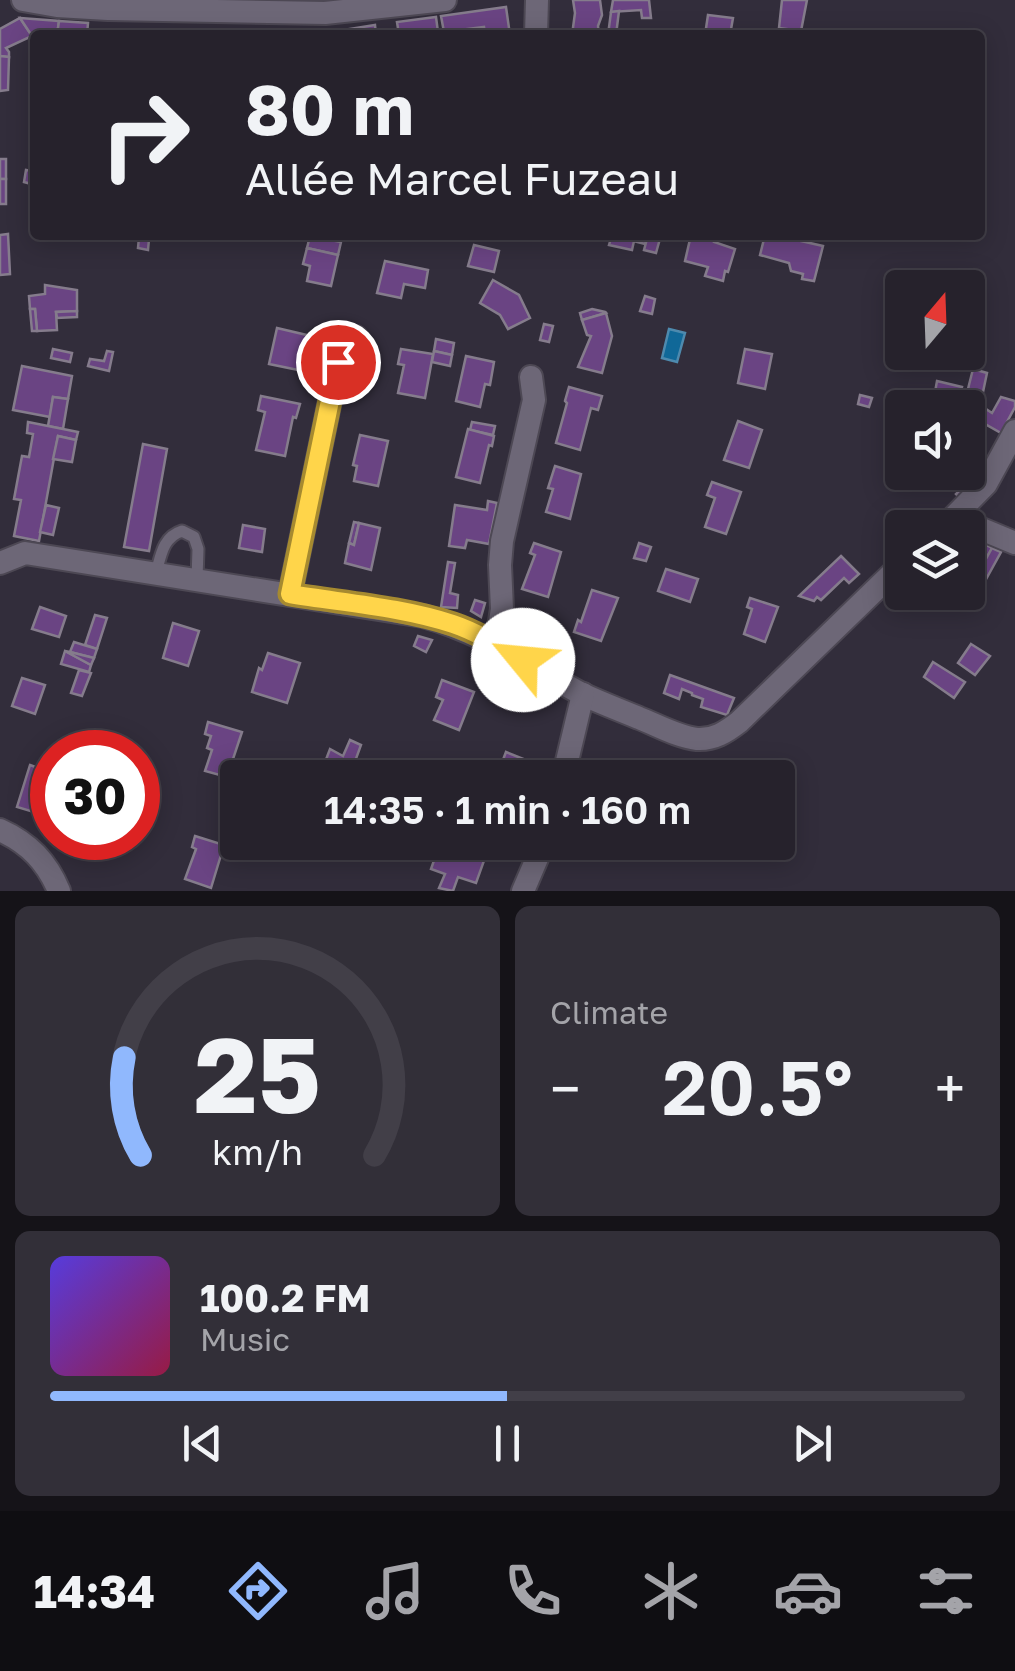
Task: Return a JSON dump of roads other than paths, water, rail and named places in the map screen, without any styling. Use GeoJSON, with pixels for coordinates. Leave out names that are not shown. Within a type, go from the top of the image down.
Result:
{"type":"FeatureCollection","features":[{"type":"Feature","properties":{"kind":"street"},"geometry":{"type":"LineString","coordinates":[[23,0],[108,9],[324,12],[445,0]]}},
{"type":"Feature","properties":{"kind":"street"},"geometry":{"type":"LineString","coordinates":[[536,30],[537,0]]}},
{"type":"Feature","properties":{"kind":"street"},"geometry":{"type":"LineString","coordinates":[[290,594],[338,362],[356,337]]}},
{"type":"Feature","properties":{"kind":"street"},"geometry":{"type":"LineString","coordinates":[[493,642],[502,610],[502,541],[534,400],[531,376]]}},
{"type":"Feature","properties":{"kind":"street"},"geometry":{"type":"LineString","coordinates":[[961,510],[986,484],[1015,431]]}},
{"type":"Feature","properties":{"kind":"street"},"geometry":{"type":"LineString","coordinates":[[985,534],[1015,543]]}},
{"type":"Feature","properties":{"kind":"street"},"geometry":{"type":"LineString","coordinates":[[0,563],[25,553],[423,616],[456,625],[583,694],[695,739],[724,733],[739,722],[885,580]]}},
{"type":"Feature","properties":{"kind":"street"},"geometry":{"type":"LineString","coordinates":[[568,760],[583,694]]}},
{"type":"Feature","properties":{"kind":"street"},"geometry":{"type":"LineString","coordinates":[[0,830],[36,853],[59,891]]}},
{"type":"Feature","properties":{"kind":"street"},"geometry":{"type":"LineString","coordinates":[[522,891],[536,860]]}},
{"type":"Feature","properties":{"kind":"lane"},"geometry":{"type":"LineString","coordinates":[[156,573],[166,540],[182,532],[194,537],[198,549],[197,579]]}},
{"type":"Feature","properties":{"kind":"water"},"geometry":{"type":"Polygon","coordinates":[[[669,329],[685,333],[677,362],[662,358],[669,329]]]}}]}
